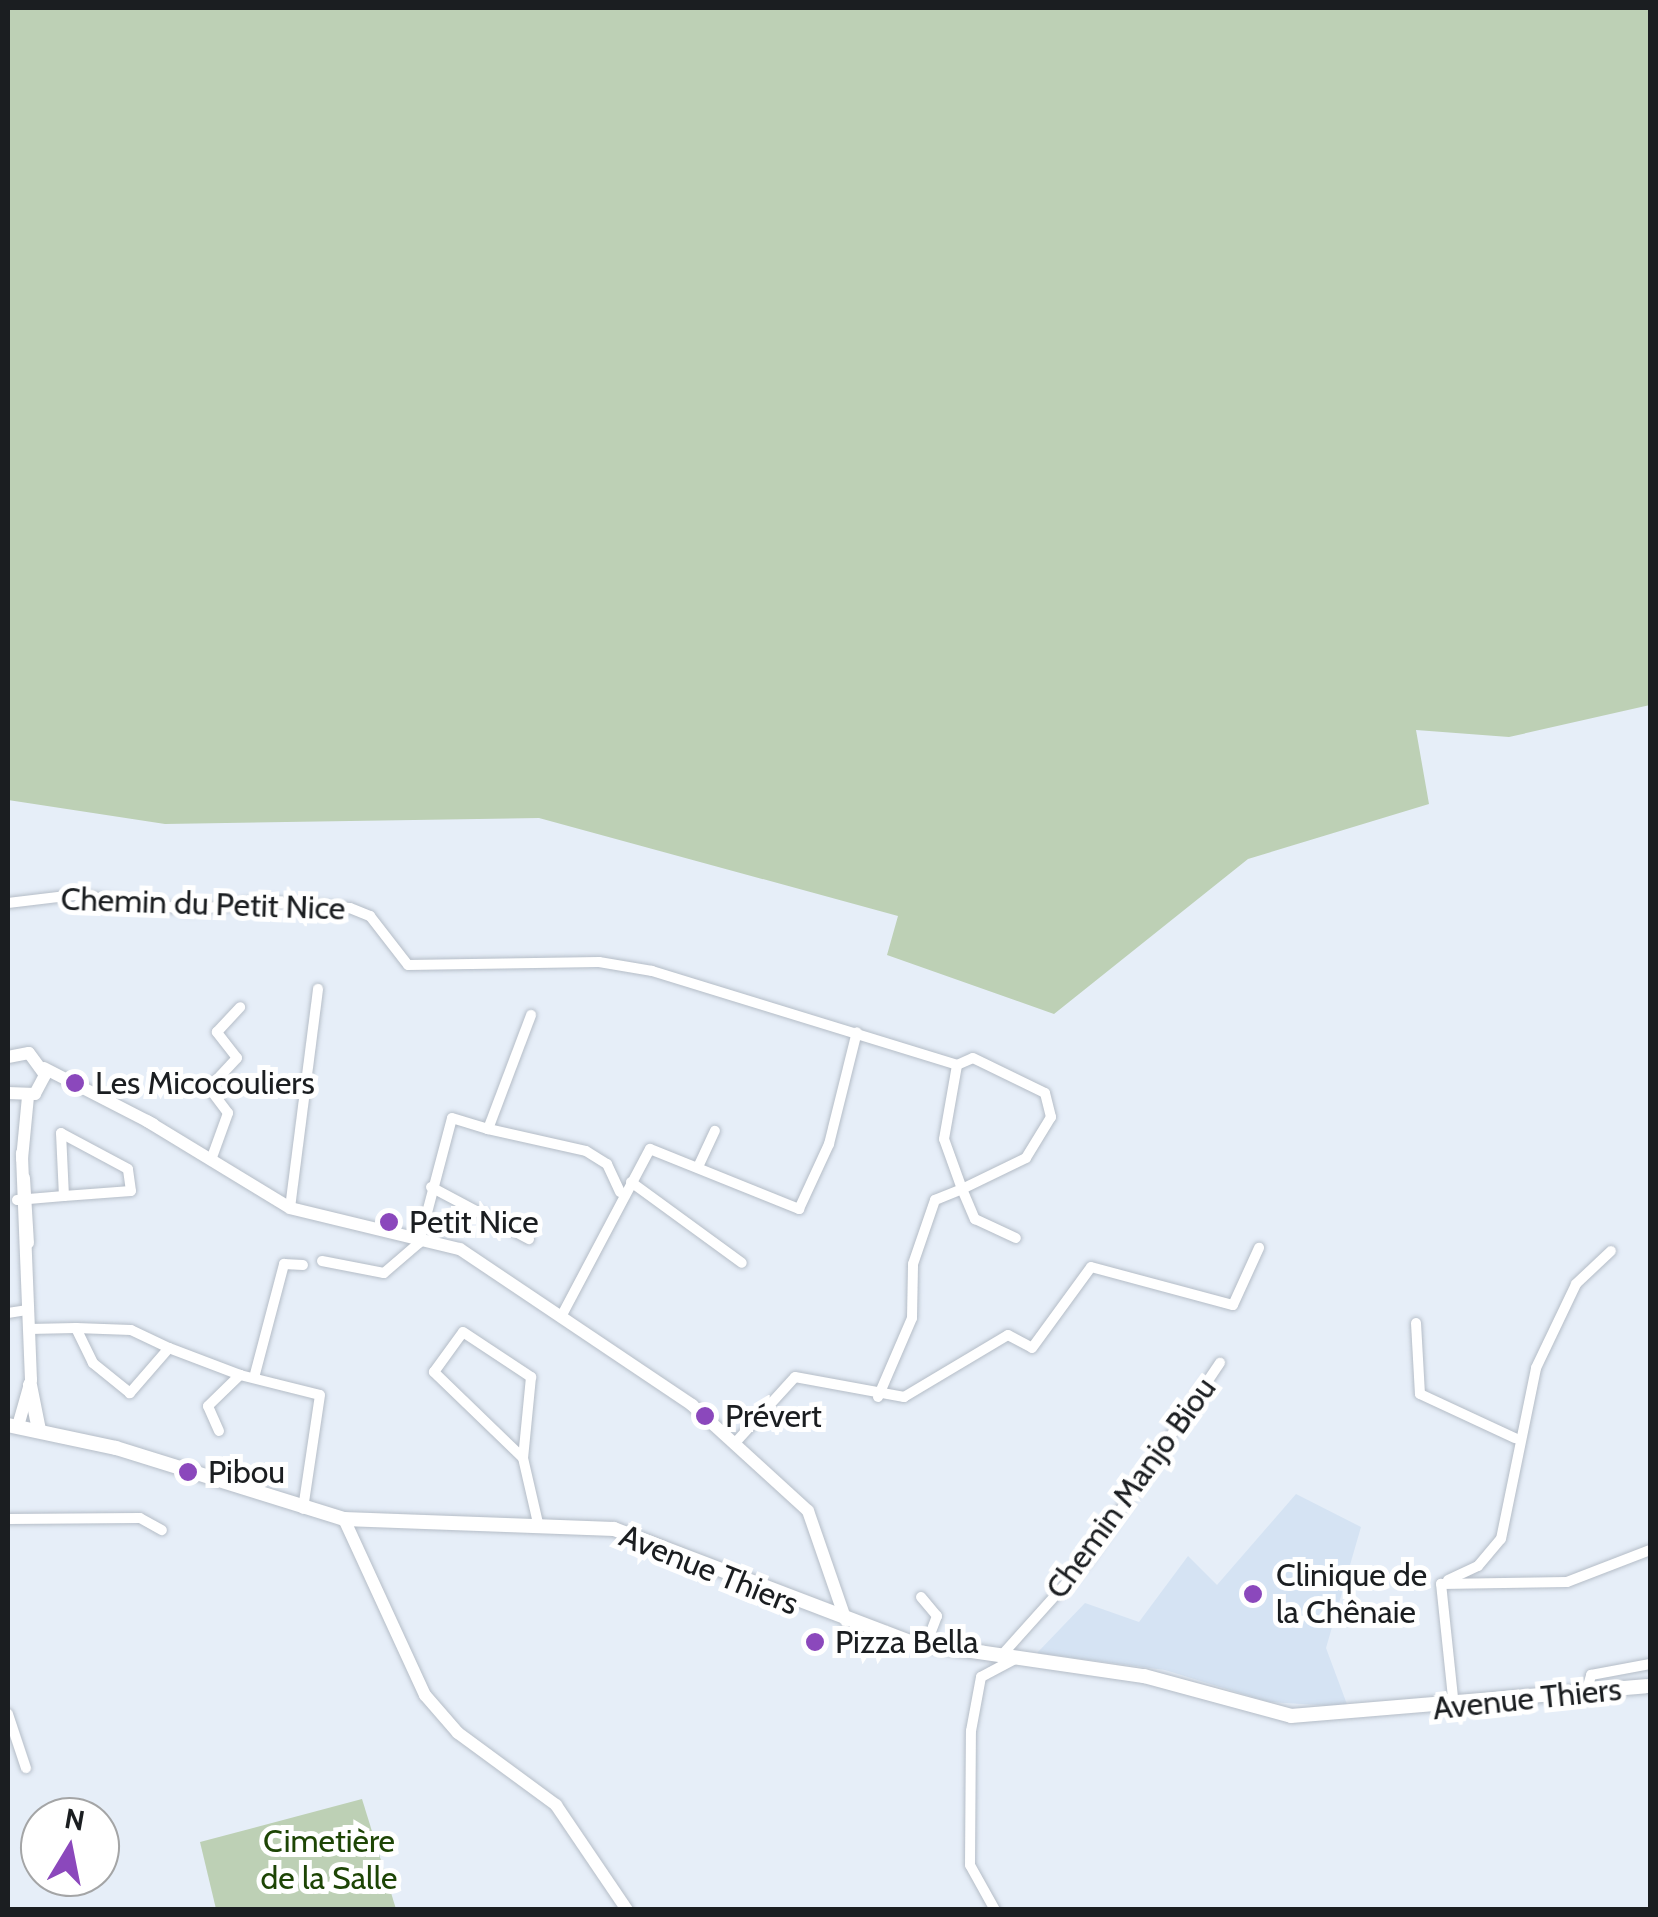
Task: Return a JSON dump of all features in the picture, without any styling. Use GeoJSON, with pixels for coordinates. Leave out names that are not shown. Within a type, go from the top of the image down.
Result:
{"type":"FeatureCollection","features":[{"type":"Feature","properties":{"kind":"main road"},"geometry":{"type":"LineString","coordinates":[[30,1385],[39,1430]]}},
{"type":"Feature","properties":{"kind":"main road","name":"Avenue Thiers"},"geometry":{"type":"LineString","coordinates":[[13,1426],[39,1430],[302,1510],[344,1519],[442,1529],[538,1523],[656,1543],[848,1624],[926,1644],[1144,1676],[1304,1717],[1454,1708],[1650,1686]]}},
{"type":"Feature","properties":{"kind":"street","name":"Chemin du Petit Nice"},"geometry":{"type":"LineString","coordinates":[[8,903],[75,894],[192,910],[264,901],[350,908],[370,916],[408,965],[599,962],[708,983],[956,1065],[994,1062],[1051,1106],[1026,1158],[962,1189]]}},
{"type":"Feature","properties":{"kind":"street"},"geometry":{"type":"LineString","coordinates":[[292,1204],[318,989]]}},
{"type":"Feature","properties":{"kind":"street"},"geometry":{"type":"LineString","coordinates":[[213,1156],[228,1113],[209,1088],[237,1058],[217,1032],[240,1006]]}},
{"type":"Feature","properties":{"kind":"street"},"geometry":{"type":"LineString","coordinates":[[488,1130],[531,1015]]}},
{"type":"Feature","properties":{"kind":"street"},"geometry":{"type":"LineString","coordinates":[[563,1313],[620,1192],[631,1182],[650,1149],[799,1210],[830,1144],[857,1032]]}},
{"type":"Feature","properties":{"kind":"street"},"geometry":{"type":"LineString","coordinates":[[10,1053],[44,1075],[69,1080],[213,1156],[292,1204],[419,1230],[563,1313],[735,1443],[808,1511],[848,1624]]}},
{"type":"Feature","properties":{"kind":"street"},"geometry":{"type":"LineString","coordinates":[[956,1065],[944,1140],[975,1218],[1016,1238]]}},
{"type":"Feature","properties":{"kind":"street"},"geometry":{"type":"LineString","coordinates":[[13,1426],[30,1385],[22,1114],[28,1097],[44,1075]]}},
{"type":"Feature","properties":{"kind":"street"},"geometry":{"type":"LineString","coordinates":[[10,1094],[28,1097]]}},
{"type":"Feature","properties":{"kind":"street"},"geometry":{"type":"LineString","coordinates":[[10,1094],[22,1114]]}},
{"type":"Feature","properties":{"kind":"street"},"geometry":{"type":"LineString","coordinates":[[322,1261],[384,1273],[420,1243],[419,1230],[452,1118],[488,1130],[586,1151],[607,1164],[620,1192]]}},
{"type":"Feature","properties":{"kind":"street"},"geometry":{"type":"LineString","coordinates":[[698,1167],[715,1131]]}},
{"type":"Feature","properties":{"kind":"street"},"geometry":{"type":"LineString","coordinates":[[22,1199],[64,1196],[131,1191],[128,1168],[61,1132],[64,1196]]}},
{"type":"Feature","properties":{"kind":"street"},"geometry":{"type":"LineString","coordinates":[[631,1182],[742,1263]]}},
{"type":"Feature","properties":{"kind":"street"},"geometry":{"type":"LineString","coordinates":[[431,1187],[529,1239]]}},
{"type":"Feature","properties":{"kind":"street"},"geometry":{"type":"LineString","coordinates":[[878,1397],[912,1318],[912,1264],[927,1214],[935,1200],[962,1189]]}},
{"type":"Feature","properties":{"kind":"street"},"geometry":{"type":"LineString","coordinates":[[735,1443],[795,1377],[808,1373],[878,1397],[924,1391],[1008,1335],[1032,1348],[1042,1342],[1091,1268],[1233,1305],[1259,1248]]}},
{"type":"Feature","properties":{"kind":"street"},"geometry":{"type":"LineString","coordinates":[[1454,1708],[1436,1591],[1448,1580],[1478,1566],[1501,1539],[1515,1438],[1576,1284],[1611,1251]]}},
{"type":"Feature","properties":{"kind":"street"},"geometry":{"type":"LineString","coordinates":[[255,1374],[284,1264],[304,1265]]}},
{"type":"Feature","properties":{"kind":"street"},"geometry":{"type":"LineString","coordinates":[[8,1313],[28,1310]]}},
{"type":"Feature","properties":{"kind":"street"},"geometry":{"type":"LineString","coordinates":[[1416,1324],[1420,1394],[1515,1438]]}},
{"type":"Feature","properties":{"kind":"street"},"geometry":{"type":"LineString","coordinates":[[29,1328],[131,1330],[240,1374],[255,1374],[326,1401],[302,1510]]}},
{"type":"Feature","properties":{"kind":"street"},"geometry":{"type":"LineString","coordinates":[[76,1328],[93,1363],[130,1393],[169,1348]]}},
{"type":"Feature","properties":{"kind":"street"},"geometry":{"type":"LineString","coordinates":[[523,1458],[434,1372],[463,1332],[531,1377],[523,1458],[538,1523]]}},
{"type":"Feature","properties":{"kind":"street","name":"Chemin Manjo Biou"},"geometry":{"type":"LineString","coordinates":[[995,1910],[970,1864],[970,1731],[981,1677],[1009,1657],[1087,1560],[1220,1363]]}},
{"type":"Feature","properties":{"kind":"street"},"geometry":{"type":"LineString","coordinates":[[219,1431],[208,1406],[240,1374]]}},
{"type":"Feature","properties":{"kind":"street"},"geometry":{"type":"LineString","coordinates":[[8,1519],[140,1518],[162,1530]]}},
{"type":"Feature","properties":{"kind":"street"},"geometry":{"type":"LineString","coordinates":[[344,1519],[425,1695],[458,1733],[556,1805],[627,1910]]}},
{"type":"Feature","properties":{"kind":"street"},"geometry":{"type":"LineString","coordinates":[[1448,1580],[1567,1582],[1650,1550]]}},
{"type":"Feature","properties":{"kind":"street"},"geometry":{"type":"LineString","coordinates":[[821,1615],[831,1581]]}},
{"type":"Feature","properties":{"kind":"street"},"geometry":{"type":"LineString","coordinates":[[920,1597],[937,1616],[926,1644]]}},
{"type":"Feature","properties":{"kind":"street"},"geometry":{"type":"LineString","coordinates":[[1586,1693],[1591,1675],[1650,1664]]}},
{"type":"Feature","properties":{"kind":"street"},"geometry":{"type":"LineString","coordinates":[[8,1714],[26,1768]]}},
{"type":"Feature","properties":{"kind":"shaded area","name":"Clinique de la Chênaie"},"geometry":{"type":"Polygon","coordinates":[[[1296,1494],[1361,1527],[1326,1648],[1348,1707],[1269,1702],[1165,1670],[1037,1653],[1085,1603],[1139,1622],[1188,1556],[1217,1585],[1296,1494]]]}},
{"type":"Feature","properties":{"kind":"green space"},"geometry":{"type":"Polygon","coordinates":[[[8,8],[1650,8],[1650,705],[1509,737],[1416,730],[1429,804],[1248,859],[1054,1014],[887,955],[898,916],[539,818],[165,824],[8,800],[8,8]]]}},
{"type":"Feature","properties":{"kind":"green space","name":"Cimetière de la Salle"},"geometry":{"type":"Polygon","coordinates":[[[362,1799],[396,1909],[216,1909],[200,1842],[362,1799]]]}},
{"type":"Feature","properties":{"kind":"place","name":"Les Micocouliers"},"geometry":{"type":"Point","coordinates":[75,1083]}},
{"type":"Feature","properties":{"kind":"place","name":"Petit Nice"},"geometry":{"type":"Point","coordinates":[389,1222]}},
{"type":"Feature","properties":{"kind":"place","name":"Prévert"},"geometry":{"type":"Point","coordinates":[705,1416]}},
{"type":"Feature","properties":{"kind":"place","name":"Pibou"},"geometry":{"type":"Point","coordinates":[188,1472]}},
{"type":"Feature","properties":{"kind":"place","name":"Clinique de la Chênaie"},"geometry":{"type":"Point","coordinates":[1253,1594]}},
{"type":"Feature","properties":{"kind":"place","name":"Pizza Bella"},"geometry":{"type":"Point","coordinates":[815,1642]}}]}
